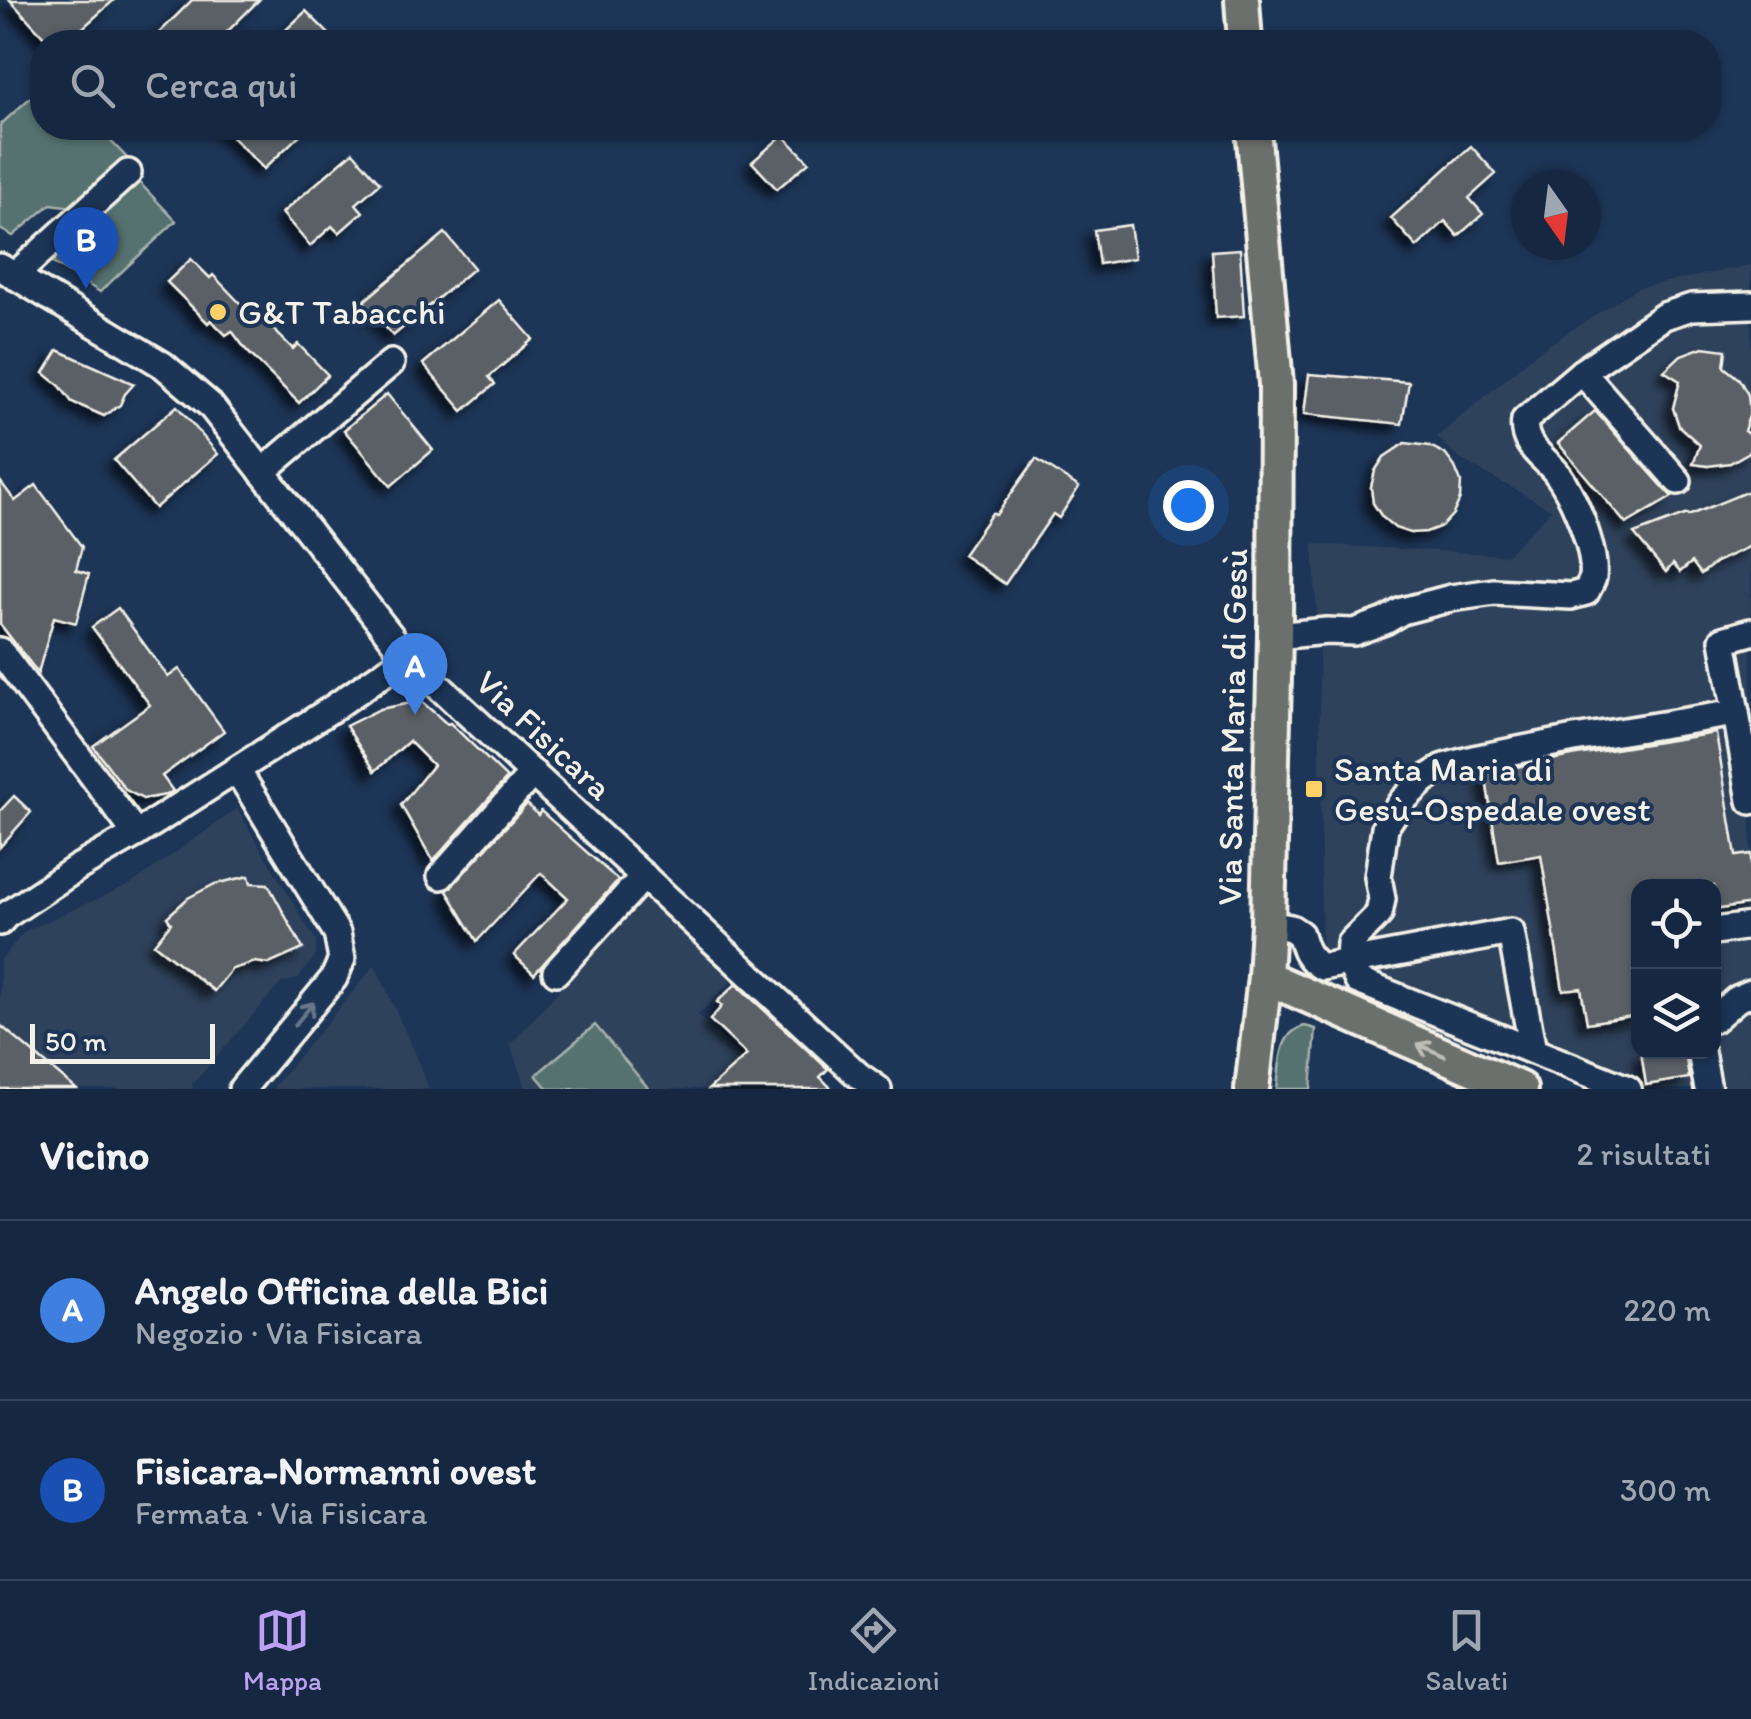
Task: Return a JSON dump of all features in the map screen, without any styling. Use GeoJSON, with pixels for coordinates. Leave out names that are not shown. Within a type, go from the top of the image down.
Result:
{"type":"FeatureCollection","features":[{"type":"Feature","properties":{"kind":"main road"},"geometry":{"type":"LineString","coordinates":[[1242,0],[1244,30]]}},
{"type":"Feature","properties":{"kind":"main road","name":"Via Santa Maria di Gesù"},"geometry":{"type":"LineString","coordinates":[[1252,1089],[1268,924],[1276,384],[1254,140]]}},
{"type":"Feature","properties":{"kind":"main road"},"geometry":{"type":"LineString","coordinates":[[1265,977],[1520,1089]]}},
{"type":"Feature","properties":{"kind":"street"},"geometry":{"type":"LineString","coordinates":[[7,272],[128,173]]}},
{"type":"Feature","properties":{"kind":"street","name":"Via Fisicara"},"geometry":{"type":"LineString","coordinates":[[7,272],[162,366],[210,405],[406,657],[858,1076],[878,1089]]}},
{"type":"Feature","properties":{"kind":"street"},"geometry":{"type":"LineString","coordinates":[[1274,636],[1354,632],[1402,611],[1450,598],[1494,592],[1570,596],[1586,592],[1593,579],[1591,554],[1572,499],[1557,474],[1527,442],[1523,432],[1525,420],[1582,372],[1664,316],[1692,307],[1751,305]]}},
{"type":"Feature","properties":{"kind":"street"},"geometry":{"type":"LineString","coordinates":[[262,472],[390,363]]}},
{"type":"Feature","properties":{"kind":"street"},"geometry":{"type":"LineString","coordinates":[[1582,372],[1678,481]]}},
{"type":"Feature","properties":{"kind":"street"},"geometry":{"type":"LineString","coordinates":[[1751,632],[1723,640],[1751,801]]}},
{"type":"Feature","properties":{"kind":"street"},"geometry":{"type":"LineString","coordinates":[[0,651],[136,834]]}},
{"type":"Feature","properties":{"kind":"street"},"geometry":{"type":"LineString","coordinates":[[0,922],[406,657]]}},
{"type":"Feature","properties":{"kind":"street"},"geometry":{"type":"LineString","coordinates":[[1628,1089],[1358,981],[1349,962],[1350,944],[1379,914],[1382,900],[1378,877],[1385,827],[1402,801],[1444,768],[1574,739],[1736,713]]}},
{"type":"Feature","properties":{"kind":"street"},"geometry":{"type":"LineString","coordinates":[[242,1089],[334,978],[342,958],[337,932],[246,764]]}},
{"type":"Feature","properties":{"kind":"street"},"geometry":{"type":"LineString","coordinates":[[441,876],[533,772]]}},
{"type":"Feature","properties":{"kind":"street"},"geometry":{"type":"LineString","coordinates":[[556,972],[644,876]]}},
{"type":"Feature","properties":{"kind":"street"},"geometry":{"type":"LineString","coordinates":[[1268,924],[1291,928],[1300,934],[1304,950],[1322,966],[1511,932],[1532,1050]]}},
{"type":"Feature","properties":{"kind":"street"},"geometry":{"type":"LineString","coordinates":[[1721,931],[1751,926]]}},
{"type":"Feature","properties":{"kind":"street"},"geometry":{"type":"LineString","coordinates":[[1721,1013],[1751,993]]}},
{"type":"Feature","properties":{"kind":"street"},"geometry":{"type":"LineString","coordinates":[[1702,1059],[1708,1089]]}},
{"type":"Feature","properties":{"kind":"shaded area"},"geometry":{"type":"Polygon","coordinates":[[[1751,265],[1751,1089],[1593,1089],[1322,976],[1319,648],[1329,646],[1326,615],[1317,617],[1313,544],[1506,555],[1552,510],[1460,459],[1437,437],[1536,353],[1637,288],[1751,265]]]}},
{"type":"Feature","properties":{"kind":"shaded area"},"geometry":{"type":"Polygon","coordinates":[[[237,809],[316,941],[316,955],[298,979],[281,983],[192,1085],[193,1089],[0,1089],[0,961],[25,931],[131,884],[237,809]]]}},
{"type":"Feature","properties":{"kind":"shaded area"},"geometry":{"type":"Polygon","coordinates":[[[645,894],[734,979],[698,1015],[773,1089],[526,1089],[510,1045],[645,894]]]}},
{"type":"Feature","properties":{"kind":"shaded area"},"geometry":{"type":"Polygon","coordinates":[[[375,965],[429,1089],[272,1089],[375,965]]]}},
{"type":"Feature","properties":{"kind":"green space"},"geometry":{"type":"Polygon","coordinates":[[[30,98],[30,140],[110,140],[128,159],[73,207],[51,204],[13,236],[0,229],[0,125],[30,98]]]}},
{"type":"Feature","properties":{"kind":"green space"},"geometry":{"type":"Polygon","coordinates":[[[136,179],[176,221],[100,292],[48,260],[136,179]]]}},
{"type":"Feature","properties":{"kind":"green space"},"geometry":{"type":"Polygon","coordinates":[[[595,1025],[649,1089],[548,1089],[536,1075],[595,1025]]]}},
{"type":"Feature","properties":{"kind":"green space"},"geometry":{"type":"Polygon","coordinates":[[[1296,1029],[1316,1029],[1311,1089],[1277,1089],[1285,1043],[1296,1029]]]}},
{"type":"Feature","properties":{"kind":"building"},"geometry":{"type":"Polygon","coordinates":[[[10,0],[114,0],[80,30],[38,30],[10,0]]]}},
{"type":"Feature","properties":{"kind":"building"},"geometry":{"type":"Polygon","coordinates":[[[192,0],[259,0],[229,30],[162,30],[192,0]]]}},
{"type":"Feature","properties":{"kind":"building"},"geometry":{"type":"Polygon","coordinates":[[[306,11],[325,30],[286,30],[306,11]]]}},
{"type":"Feature","properties":{"kind":"building"},"geometry":{"type":"Polygon","coordinates":[[[235,140],[294,140],[264,169],[235,140]]]}},
{"type":"Feature","properties":{"kind":"building"},"geometry":{"type":"Polygon","coordinates":[[[777,140],[788,140],[809,162],[777,189],[752,162],[777,140]]]}},
{"type":"Feature","properties":{"kind":"building"},"geometry":{"type":"Polygon","coordinates":[[[1471,146],[1496,174],[1469,198],[1483,214],[1458,236],[1445,221],[1417,247],[1391,218],[1471,146]]]}},
{"type":"Feature","properties":{"kind":"building"},"geometry":{"type":"Polygon","coordinates":[[[353,152],[380,183],[356,204],[363,212],[339,233],[332,226],[310,246],[282,213],[353,152]]]}},
{"type":"Feature","properties":{"kind":"building"},"geometry":{"type":"Polygon","coordinates":[[[1130,225],[1135,258],[1099,264],[1094,230],[1130,225]]]}},
{"type":"Feature","properties":{"kind":"building"},"geometry":{"type":"Polygon","coordinates":[[[445,233],[474,268],[393,336],[364,301],[445,233]]]}},
{"type":"Feature","properties":{"kind":"building"},"geometry":{"type":"Polygon","coordinates":[[[1240,249],[1244,316],[1216,318],[1212,251],[1240,249]]]}},
{"type":"Feature","properties":{"kind":"building"},"geometry":{"type":"Polygon","coordinates":[[[191,259],[210,278],[213,275],[259,323],[263,319],[293,349],[298,344],[328,375],[299,403],[232,331],[226,335],[211,320],[208,323],[167,282],[191,259]]]}},
{"type":"Feature","properties":{"kind":"building"},"geometry":{"type":"Polygon","coordinates":[[[499,300],[533,339],[489,377],[495,384],[463,411],[423,364],[499,300]]]}},
{"type":"Feature","properties":{"kind":"building"},"geometry":{"type":"Polygon","coordinates":[[[1703,347],[1726,350],[1724,367],[1739,379],[1748,395],[1750,413],[1744,431],[1751,436],[1751,451],[1730,463],[1708,466],[1693,464],[1700,445],[1679,426],[1673,408],[1680,381],[1664,371],[1681,355],[1703,347]]]}},
{"type":"Feature","properties":{"kind":"building"},"geometry":{"type":"Polygon","coordinates":[[[58,350],[134,384],[120,405],[104,416],[72,402],[44,373],[58,350]]]}},
{"type":"Feature","properties":{"kind":"building"},"geometry":{"type":"Polygon","coordinates":[[[1309,374],[1409,382],[1402,424],[1304,414],[1309,374]]]}},
{"type":"Feature","properties":{"kind":"building"},"geometry":{"type":"Polygon","coordinates":[[[387,394],[433,450],[391,486],[344,430],[387,394]]]}},
{"type":"Feature","properties":{"kind":"building"},"geometry":{"type":"Polygon","coordinates":[[[177,406],[218,454],[155,508],[114,460],[177,406]]]}},
{"type":"Feature","properties":{"kind":"building"},"geometry":{"type":"Polygon","coordinates":[[[1595,411],[1672,497],[1626,524],[1558,443],[1595,411]]]}},
{"type":"Feature","properties":{"kind":"building"},"geometry":{"type":"Polygon","coordinates":[[[1405,443],[1430,446],[1445,454],[1461,482],[1460,499],[1453,514],[1442,526],[1426,532],[1410,533],[1395,528],[1373,503],[1375,471],[1384,457],[1405,443]]]}},
{"type":"Feature","properties":{"kind":"building"},"geometry":{"type":"Polygon","coordinates":[[[1036,459],[1079,487],[1059,518],[1053,514],[1005,584],[963,555],[1036,459]]]}},
{"type":"Feature","properties":{"kind":"building"},"geometry":{"type":"Polygon","coordinates":[[[0,481],[15,501],[36,485],[82,547],[76,570],[89,574],[76,623],[54,617],[38,673],[0,624],[0,481]]]}},
{"type":"Feature","properties":{"kind":"building"},"geometry":{"type":"Polygon","coordinates":[[[1751,490],[1751,546],[1716,562],[1701,574],[1692,562],[1680,572],[1673,564],[1666,572],[1634,534],[1688,516],[1751,490]]]}},
{"type":"Feature","properties":{"kind":"building"},"geometry":{"type":"Polygon","coordinates":[[[118,608],[168,677],[179,669],[224,731],[162,776],[173,791],[166,795],[143,799],[126,790],[93,746],[150,705],[92,627],[118,608]]]}},
{"type":"Feature","properties":{"kind":"building"},"geometry":{"type":"Polygon","coordinates":[[[421,701],[507,778],[433,861],[401,805],[433,765],[409,741],[375,771],[346,726],[380,709],[421,701]]]}},
{"type":"Feature","properties":{"kind":"building"},"geometry":{"type":"Polygon","coordinates":[[[1716,733],[1736,856],[1751,854],[1751,904],[1721,909],[1721,879],[1631,879],[1631,1016],[1587,1023],[1581,988],[1563,990],[1541,855],[1499,862],[1485,773],[1716,733]]]}},
{"type":"Feature","properties":{"kind":"building"},"geometry":{"type":"Polygon","coordinates":[[[14,796],[31,812],[0,847],[0,811],[14,796]]]}},
{"type":"Feature","properties":{"kind":"building"},"geometry":{"type":"Polygon","coordinates":[[[527,804],[538,815],[541,811],[618,880],[534,974],[514,955],[568,898],[541,873],[477,941],[447,891],[527,804]]]}},
{"type":"Feature","properties":{"kind":"building"},"geometry":{"type":"Polygon","coordinates":[[[249,876],[251,883],[268,884],[303,949],[269,964],[255,962],[232,969],[214,991],[154,944],[171,923],[167,917],[188,898],[215,884],[249,876]]]}},
{"type":"Feature","properties":{"kind":"building"},"geometry":{"type":"Polygon","coordinates":[[[736,984],[828,1069],[820,1077],[832,1089],[709,1089],[747,1055],[710,1020],[722,1006],[717,1002],[736,984]]]}},
{"type":"Feature","properties":{"kind":"building"},"geometry":{"type":"Polygon","coordinates":[[[0,1025],[76,1089],[0,1089],[0,1025]]]}},
{"type":"Feature","properties":{"kind":"building"},"geometry":{"type":"Polygon","coordinates":[[[1642,1059],[1686,1059],[1689,1078],[1646,1085],[1642,1059]]]}},
{"type":"Feature","properties":{"kind":"place","name":"Fisicara-Normanni ovest"},"geometry":{"type":"Point","coordinates":[86,289]}},
{"type":"Feature","properties":{"kind":"place","name":"G&T Tabacchi"},"geometry":{"type":"Point","coordinates":[218,312]}},
{"type":"Feature","properties":{"kind":"place","name":"Angelo Officina della Bici"},"geometry":{"type":"Point","coordinates":[415,715]}},
{"type":"Feature","properties":{"kind":"place","name":"Santa Maria di Gesù-Ospedale ovest"},"geometry":{"type":"Point","coordinates":[1314,789]}}]}
